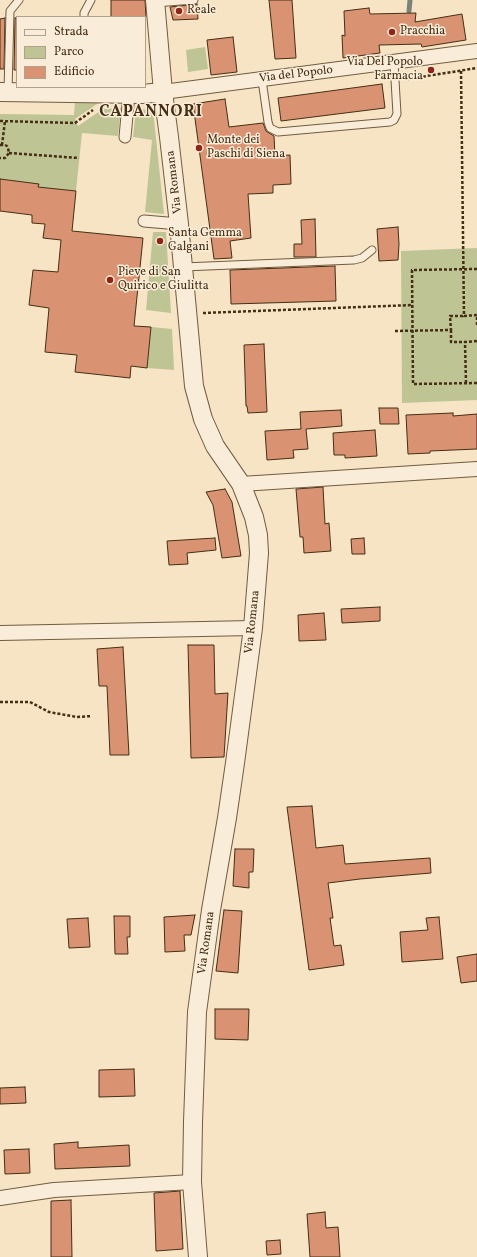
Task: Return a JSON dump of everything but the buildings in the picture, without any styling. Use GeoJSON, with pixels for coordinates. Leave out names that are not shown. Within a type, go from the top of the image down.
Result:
{"type":"FeatureCollection","features":[{"type":"Feature","properties":{"kind":"street","name":"Via Romana"},"geometry":{"type":"LineString","coordinates":[[155,2],[163,92],[179,224],[194,386],[203,419],[215,446],[241,484],[254,517],[258,535],[259,553],[253,628],[227,818],[211,910],[196,1012],[192,1182],[197,1257]]}},
{"type":"Feature","properties":{"kind":"street","name":"Via del Popolo"},"geometry":{"type":"LineString","coordinates":[[163,92],[477,51]]}},
{"type":"Feature","properties":{"kind":"street"},"geometry":{"type":"LineString","coordinates":[[4,92],[80,90],[129,94],[163,92]]}},
{"type":"Feature","properties":{"kind":"street"},"geometry":{"type":"LineString","coordinates":[[125,137],[129,94]]}},
{"type":"Feature","properties":{"kind":"street"},"geometry":{"type":"LineString","coordinates":[[144,220],[179,224]]}},
{"type":"Feature","properties":{"kind":"street"},"geometry":{"type":"LineString","coordinates":[[241,484],[477,469]]}},
{"type":"Feature","properties":{"kind":"street"},"geometry":{"type":"LineString","coordinates":[[0,633],[253,628]]}},
{"type":"Feature","properties":{"kind":"street"},"geometry":{"type":"LineString","coordinates":[[0,1198],[54,1190],[192,1182]]}},
{"type":"Feature","properties":{"kind":"lane"},"geometry":{"type":"LineString","coordinates":[[4,92],[10,11],[19,0]]}},
{"type":"Feature","properties":{"kind":"lane"},"geometry":{"type":"LineString","coordinates":[[84,16],[84,13],[91,0]]}},
{"type":"Feature","properties":{"kind":"lane"},"geometry":{"type":"LineString","coordinates":[[155,2],[194,0]]}},
{"type":"Feature","properties":{"kind":"lane"},"geometry":{"type":"LineString","coordinates":[[262,80],[268,122],[270,128],[278,132],[390,122],[394,120],[397,114],[394,63]]}},
{"type":"Feature","properties":{"kind":"lane"},"geometry":{"type":"LineString","coordinates":[[183,267],[354,260],[362,258],[372,250]]}},
{"type":"Feature","properties":{"kind":"path"},"geometry":{"type":"LineString","coordinates":[[408,79],[477,68]]}},
{"type":"Feature","properties":{"kind":"path"},"geometry":{"type":"LineString","coordinates":[[461,71],[464,316]]}},
{"type":"Feature","properties":{"kind":"path"},"geometry":{"type":"LineString","coordinates":[[0,121],[76,122],[96,108]]}},
{"type":"Feature","properties":{"kind":"path"},"geometry":{"type":"LineString","coordinates":[[5,121],[1,145],[8,148],[9,153]]}},
{"type":"Feature","properties":{"kind":"path"},"geometry":{"type":"LineString","coordinates":[[9,153],[79,158]]}},
{"type":"Feature","properties":{"kind":"path"},"geometry":{"type":"LineString","coordinates":[[0,159],[5,158],[9,153]]}},
{"type":"Feature","properties":{"kind":"path"},"geometry":{"type":"LineString","coordinates":[[477,269],[412,270],[413,384],[477,383]]}},
{"type":"Feature","properties":{"kind":"path"},"geometry":{"type":"LineString","coordinates":[[187,314],[412,305]]}},
{"type":"Feature","properties":{"kind":"path"},"geometry":{"type":"LineString","coordinates":[[477,325],[477,315],[450,316],[451,342],[477,341]]}},
{"type":"Feature","properties":{"kind":"path"},"geometry":{"type":"LineString","coordinates":[[395,331],[451,330]]}},
{"type":"Feature","properties":{"kind":"path"},"geometry":{"type":"LineString","coordinates":[[465,342],[466,383]]}},
{"type":"Feature","properties":{"kind":"path"},"geometry":{"type":"LineString","coordinates":[[0,702],[30,702],[49,712],[77,717],[92,716]]}},
{"type":"Feature","properties":{"kind":"green space"},"geometry":{"type":"Polygon","coordinates":[[[205,47],[208,69],[188,72],[186,50],[205,47]]]}},
{"type":"Feature","properties":{"kind":"green space"},"geometry":{"type":"Polygon","coordinates":[[[75,102],[100,102],[75,119],[78,126],[103,109],[121,108],[118,136],[82,133],[76,191],[38,187],[39,184],[0,179],[0,114],[74,115],[75,102]]]}},
{"type":"Feature","properties":{"kind":"green space"},"geometry":{"type":"Polygon","coordinates":[[[136,109],[153,110],[164,214],[145,212],[152,140],[133,137],[136,109]]]}},
{"type":"Feature","properties":{"kind":"green space"},"geometry":{"type":"Polygon","coordinates":[[[153,232],[166,232],[171,313],[146,310],[153,232]]]}},
{"type":"Feature","properties":{"kind":"green space"},"geometry":{"type":"Polygon","coordinates":[[[477,248],[477,400],[402,403],[401,251],[477,248]]]}},
{"type":"Feature","properties":{"kind":"green space"},"geometry":{"type":"Polygon","coordinates":[[[151,327],[172,329],[174,370],[147,368],[151,327]]]}},
{"type":"Feature","properties":{"kind":"waterway"},"geometry":{"type":"LineString","coordinates":[[409,11],[410,0]]}},
{"type":"Feature","properties":{"kind":"place","name":"Reale"},"geometry":{"type":"Point","coordinates":[179,11]}},
{"type":"Feature","properties":{"kind":"place","name":"Pracchia"},"geometry":{"type":"Point","coordinates":[392,32]}},
{"type":"Feature","properties":{"kind":"place","name":"Via Del Popolo Farmacia"},"geometry":{"type":"Point","coordinates":[431,70]}},
{"type":"Feature","properties":{"kind":"place","name":"Monte dei Paschi di Siena"},"geometry":{"type":"Point","coordinates":[199,148]}},
{"type":"Feature","properties":{"kind":"place","name":"Santa Gemma Galgani"},"geometry":{"type":"Point","coordinates":[160,241]}},
{"type":"Feature","properties":{"kind":"place","name":"Pieve di San Quirico e Giulitta"},"geometry":{"type":"Point","coordinates":[110,280]}},
{"type":"Feature","properties":{"kind":"district","name":"CAPANNORI"},"geometry":{"type":"Point","coordinates":[151,113]}}]}
